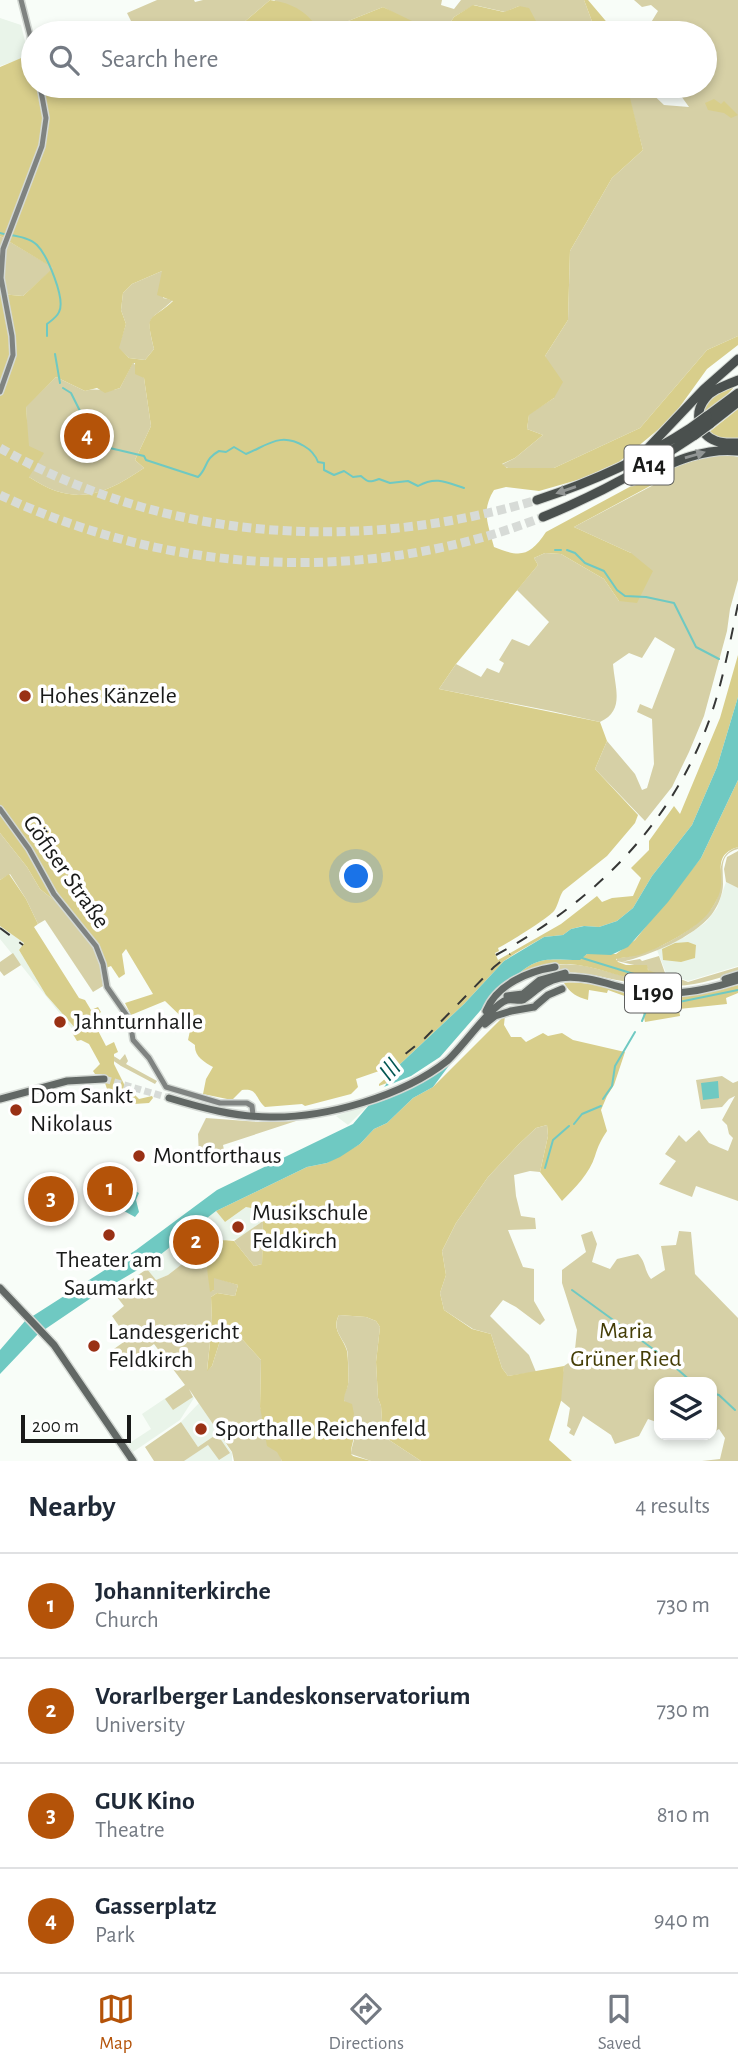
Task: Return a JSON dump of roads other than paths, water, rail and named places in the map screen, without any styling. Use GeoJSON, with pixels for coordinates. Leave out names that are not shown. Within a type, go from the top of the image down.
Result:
{"type":"FeatureCollection","features":[{"type":"Feature","properties":{"kind":"highway"},"geometry":{"type":"LineString","coordinates":[[623,467],[656,442],[704,389],[738,359]]}},
{"type":"Feature","properties":{"kind":"highway"},"geometry":{"type":"LineString","coordinates":[[738,380],[707,397],[700,408],[699,418],[702,429],[711,439],[723,443],[738,443]]}},
{"type":"Feature","properties":{"kind":"highway","name":"A14"},"geometry":{"type":"LineString","coordinates":[[709,420],[738,393]]}},
{"type":"Feature","properties":{"kind":"highway","name":"A14"},"geometry":{"type":"LineString","coordinates":[[543,517],[601,492],[640,471],[738,402]]}},
{"type":"Feature","properties":{"kind":"highway","name":"A14"},"geometry":{"type":"LineString","coordinates":[[537,500],[623,467],[694,431]]}},
{"type":"Feature","properties":{"kind":"highway"},"geometry":{"type":"LineString","coordinates":[[601,492],[611,491],[685,457],[705,452],[738,451]]}},
{"type":"Feature","properties":{"kind":"main road"},"geometry":{"type":"LineString","coordinates":[[21,0],[26,21]]}},
{"type":"Feature","properties":{"kind":"main road"},"geometry":{"type":"LineString","coordinates":[[0,392],[13,355],[1,278],[3,249],[42,146],[46,118],[42,98]]}},
{"type":"Feature","properties":{"kind":"main road","name":"Göfiser Straße"},"geometry":{"type":"LineString","coordinates":[[0,809],[29,849],[51,889],[96,946],[107,987],[128,1014],[132,1040],[149,1058],[166,1087],[220,1103],[247,1103],[253,1108],[255,1115]]}},
{"type":"Feature","properties":{"kind":"main road"},"geometry":{"type":"LineString","coordinates":[[486,1011],[501,991],[517,978],[555,967]]}},
{"type":"Feature","properties":{"kind":"main road","name":"L190"},"geometry":{"type":"LineString","coordinates":[[170,1098],[203,1108],[268,1117],[375,1098],[416,1082],[441,1065],[467,1041],[498,1005],[522,997],[559,978],[584,979],[643,992],[669,993],[698,990],[738,977]]}},
{"type":"Feature","properties":{"kind":"main road"},"geometry":{"type":"LineString","coordinates":[[479,1028],[492,1018],[534,1007],[548,995],[562,989]]}},
{"type":"Feature","properties":{"kind":"main road","name":"L190"},"geometry":{"type":"LineString","coordinates":[[297,1113],[354,1099],[412,1079],[446,1056],[495,1002],[505,996],[522,997]]}},
{"type":"Feature","properties":{"kind":"main road"},"geometry":{"type":"LineString","coordinates":[[522,997],[523,1009]]}},
{"type":"Feature","properties":{"kind":"main road"},"geometry":{"type":"LineString","coordinates":[[3,1100],[67,1082],[100,1079]]}},
{"type":"Feature","properties":{"kind":"main road"},"geometry":{"type":"LineString","coordinates":[[0,1288],[44,1333],[134,1461]]}},
{"type":"Feature","properties":{"kind":"water","name":"Ill"},"geometry":{"type":"Polygon","coordinates":[[[738,697],[738,780],[701,858],[668,902],[628,947],[611,955],[587,954],[580,960],[545,960],[524,969],[433,1087],[413,1098],[387,1123],[374,1129],[360,1144],[340,1157],[307,1167],[216,1211],[151,1262],[38,1334],[0,1374],[0,1350],[25,1321],[136,1250],[217,1190],[353,1124],[385,1086],[396,1068],[464,1004],[504,961],[544,937],[563,935],[571,929],[584,926],[599,927],[617,921],[633,908],[652,876],[692,825],[717,767],[738,697]]]}},
{"type":"Feature","properties":{"kind":"water"},"geometry":{"type":"Polygon","coordinates":[[[718,1081],[719,1098],[703,1100],[701,1083],[718,1081]]]}},
{"type":"Feature","properties":{"kind":"water"},"geometry":{"type":"Polygon","coordinates":[[[135,1191],[139,1193],[136,1200],[139,1212],[135,1217],[124,1211],[135,1191]]]}},
{"type":"Feature","properties":{"kind":"waterway"},"geometry":{"type":"LineString","coordinates":[[0,233],[33,242],[41,250],[50,267],[58,288],[60,306],[57,316],[47,324],[47,336]]}},
{"type":"Feature","properties":{"kind":"waterway"},"geometry":{"type":"LineString","coordinates":[[55,354],[60,383]]}},
{"type":"Feature","properties":{"kind":"waterway"},"geometry":{"type":"LineString","coordinates":[[63,388],[71,393],[97,445],[144,456],[146,460],[198,477],[211,457],[219,451],[226,452],[234,447],[246,454],[274,441],[288,440],[309,449],[318,462],[324,463],[324,470],[334,475],[344,471],[353,477],[361,476],[369,481],[408,481],[418,486],[430,481],[441,481],[464,488]]}},
{"type":"Feature","properties":{"kind":"waterway"},"geometry":{"type":"LineString","coordinates":[[555,550],[561,550]]}},
{"type":"Feature","properties":{"kind":"waterway"},"geometry":{"type":"LineString","coordinates":[[567,550],[575,553],[585,563],[604,571],[617,590],[625,596],[674,603],[696,647],[719,659]]}},
{"type":"Feature","properties":{"kind":"waterway"},"geometry":{"type":"LineString","coordinates":[[582,958],[647,978],[649,986]]}},
{"type":"Feature","properties":{"kind":"waterway"},"geometry":{"type":"LineString","coordinates":[[652,997],[654,1000],[674,1003],[738,990]]}},
{"type":"Feature","properties":{"kind":"waterway"},"geometry":{"type":"LineString","coordinates":[[642,1021],[651,999]]}},
{"type":"Feature","properties":{"kind":"waterway"},"geometry":{"type":"LineString","coordinates":[[603,1099],[612,1086],[615,1066],[635,1032]]}},
{"type":"Feature","properties":{"kind":"waterway"},"geometry":{"type":"LineString","coordinates":[[574,1124],[582,1114],[601,1106]]}},
{"type":"Feature","properties":{"kind":"waterway"},"geometry":{"type":"LineString","coordinates":[[545,1168],[553,1140],[569,1126]]}},
{"type":"Feature","properties":{"kind":"waterway"},"geometry":{"type":"LineString","coordinates":[[572,1290],[660,1354],[686,1377]]}},
{"type":"Feature","properties":{"kind":"waterway"},"geometry":{"type":"LineString","coordinates":[[717,1394],[735,1410]]}},
{"type":"Feature","properties":{"kind":"tunnel"},"geometry":{"type":"LineString","coordinates":[[0,448],[63,479],[128,503],[195,520],[263,529],[332,532],[401,528],[469,517],[537,500]]}},
{"type":"Feature","properties":{"kind":"tunnel"},"geometry":{"type":"LineString","coordinates":[[0,495],[65,522],[132,542],[200,555],[269,562],[339,561],[408,554],[476,539],[543,517]]}},
{"type":"Feature","properties":{"kind":"tunnel"},"geometry":{"type":"LineString","coordinates":[[104,1079],[169,1098]]}},
{"type":"Feature","properties":{"kind":"railway"},"geometry":{"type":"LineString","coordinates":[[496,955],[565,911],[596,885],[625,857],[674,793],[694,757],[710,718],[738,604]]}},
{"type":"Feature","properties":{"kind":"railway"},"geometry":{"type":"LineString","coordinates":[[0,928],[23,945]]}},
{"type":"Feature","properties":{"kind":"railway"},"geometry":{"type":"LineString","coordinates":[[387,1069],[425,1038],[510,954]]}},
{"type":"Feature","properties":{"kind":"place","name":"Gasserplatz"},"geometry":{"type":"Point","coordinates":[87,436]}},
{"type":"Feature","properties":{"kind":"place","name":"Hohes Känzele"},"geometry":{"type":"Point","coordinates":[25,696]}},
{"type":"Feature","properties":{"kind":"place","name":"Jahnturnhalle"},"geometry":{"type":"Point","coordinates":[60,1022]}},
{"type":"Feature","properties":{"kind":"place","name":"Dom Sankt Nikolaus"},"geometry":{"type":"Point","coordinates":[16,1110]}},
{"type":"Feature","properties":{"kind":"place","name":"Montforthaus"},"geometry":{"type":"Point","coordinates":[139,1156]}},
{"type":"Feature","properties":{"kind":"place","name":"Johanniterkirche"},"geometry":{"type":"Point","coordinates":[110,1189]}},
{"type":"Feature","properties":{"kind":"place","name":"GUK Kino"},"geometry":{"type":"Point","coordinates":[51,1199]}},
{"type":"Feature","properties":{"kind":"place","name":"Musikschule Feldkirch"},"geometry":{"type":"Point","coordinates":[238,1227]}},
{"type":"Feature","properties":{"kind":"place","name":"Theater am Saumarkt"},"geometry":{"type":"Point","coordinates":[109,1235]}},
{"type":"Feature","properties":{"kind":"place","name":"Vorarlberger Landeskonservatorium"},"geometry":{"type":"Point","coordinates":[196,1242]}},
{"type":"Feature","properties":{"kind":"place","name":"Landesgericht Feldkirch"},"geometry":{"type":"Point","coordinates":[94,1346]}},
{"type":"Feature","properties":{"kind":"place","name":"Sporthalle Reichenfeld"},"geometry":{"type":"Point","coordinates":[201,1429]}},
{"type":"Feature","properties":{"kind":"park label","name":"Maria Grüner Ried"},"geometry":{"type":"Point","coordinates":[626,1345]}}]}
